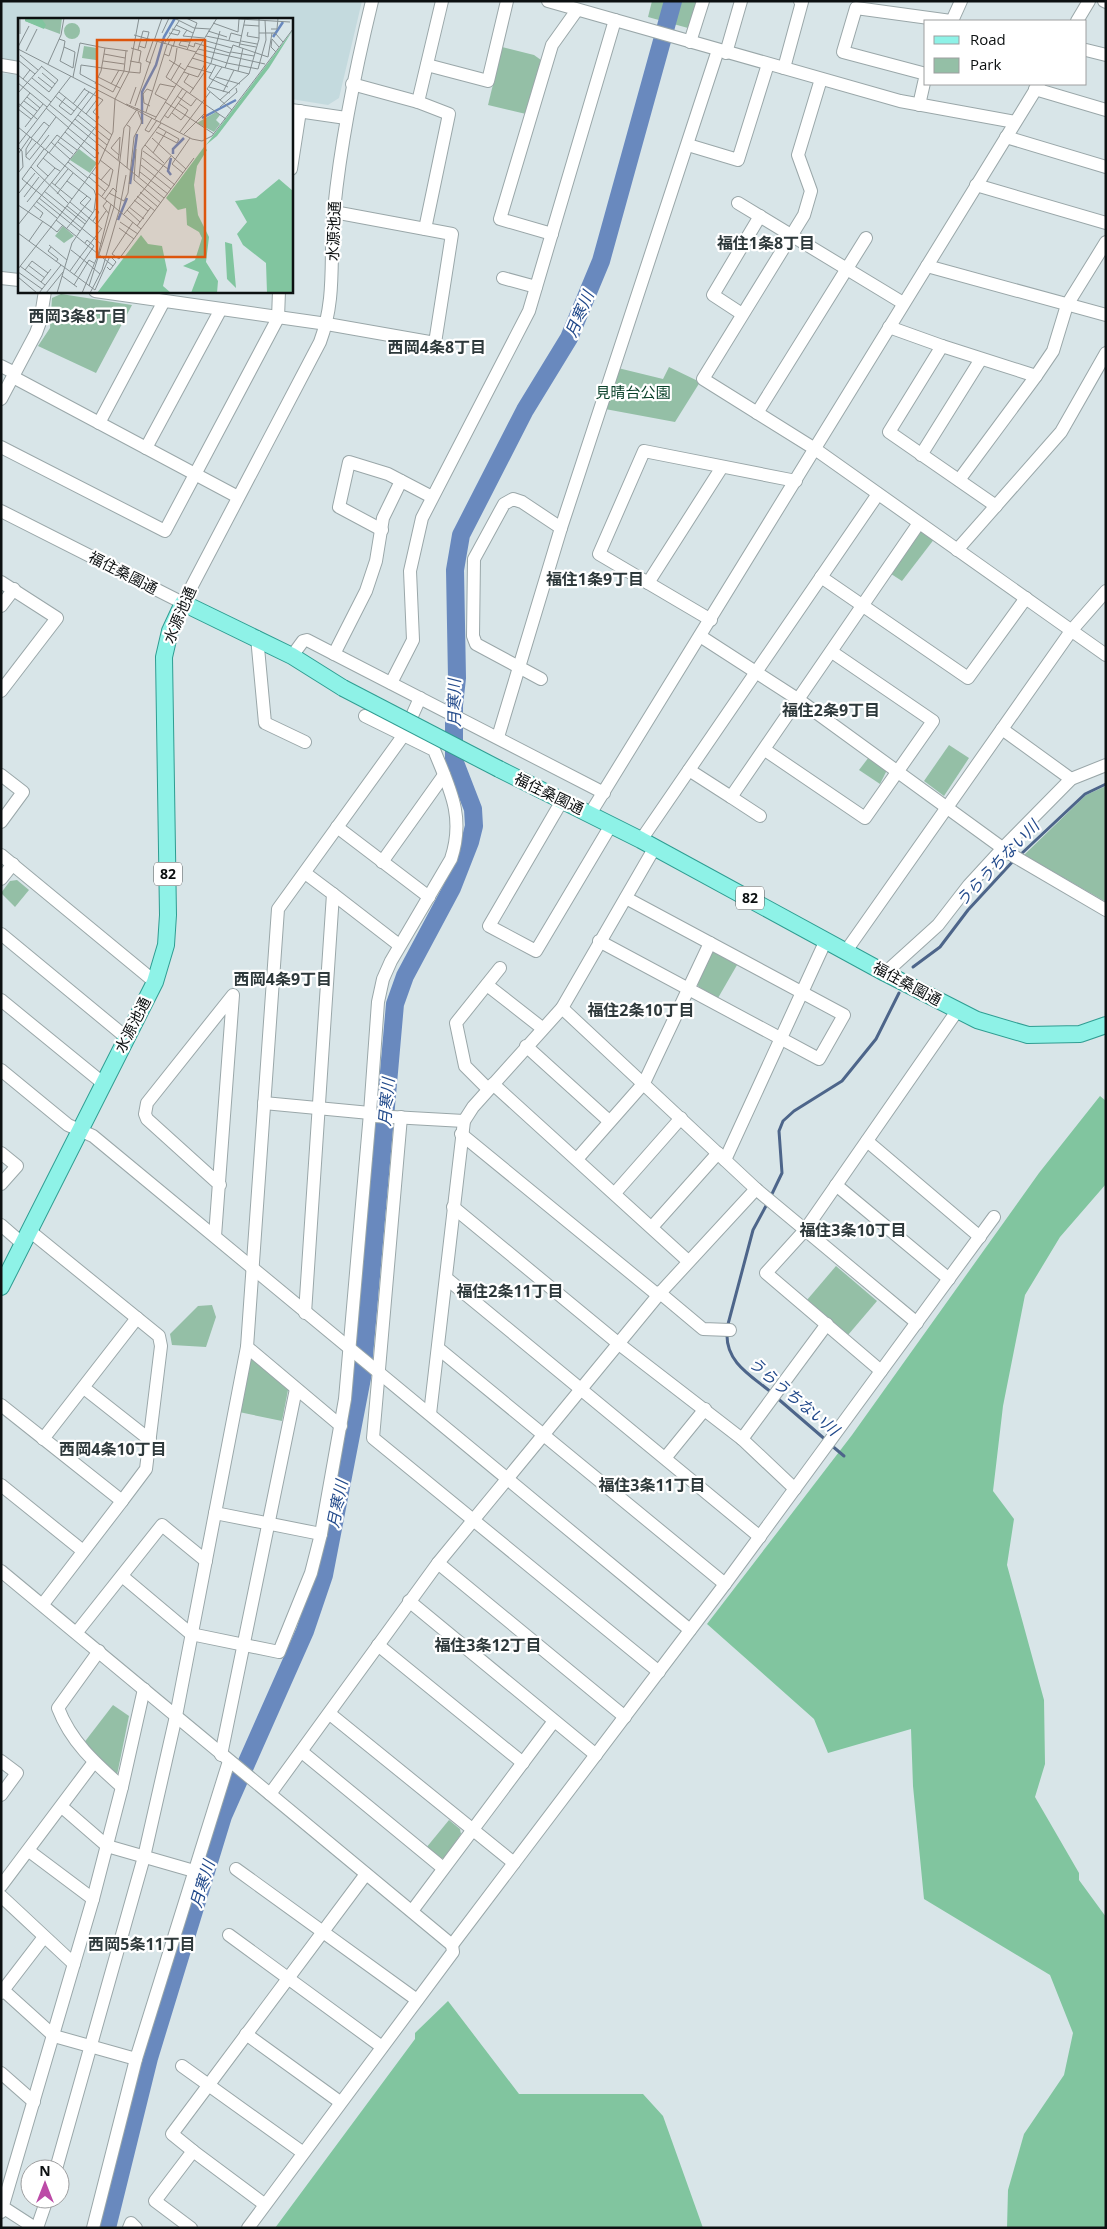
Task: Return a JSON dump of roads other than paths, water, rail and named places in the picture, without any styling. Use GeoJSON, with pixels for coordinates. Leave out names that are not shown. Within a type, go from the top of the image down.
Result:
{"type":"FeatureCollection","features":[{"type":"Feature","properties":{"kind":"main road","name":"福住桑園通"},"geometry":{"type":"LineString","coordinates":[[183,603],[256,637],[292,656],[343,688],[648,844],[885,973],[977,1020],[1028,1036],[1080,1034],[1106,1025]]}},
{"type":"Feature","properties":{"kind":"main road","name":"水源池通"},"geometry":{"type":"LineString","coordinates":[[1,1287],[27,1239],[155,982],[166,945],[168,915],[164,657],[170,631],[183,603]]}},
{"type":"Feature","properties":{"kind":"street","name":"水源池通"},"geometry":{"type":"LineString","coordinates":[[183,603],[320,342],[327,324],[332,296],[334,212],[346,118],[352,84],[372,1]]}},
{"type":"Feature","properties":{"kind":"street"},"geometry":{"type":"LineString","coordinates":[[418,102],[442,1]]}},
{"type":"Feature","properties":{"kind":"street"},"geometry":{"type":"LineString","coordinates":[[427,65],[488,81],[507,1]]}},
{"type":"Feature","properties":{"kind":"street"},"geometry":{"type":"LineString","coordinates":[[548,1],[585,8],[615,20],[722,52],[919,105],[1015,122]]}},
{"type":"Feature","properties":{"kind":"street"},"geometry":{"type":"LineString","coordinates":[[690,42],[703,1]]}},
{"type":"Feature","properties":{"kind":"street"},"geometry":{"type":"LineString","coordinates":[[498,737],[562,528],[688,145],[741,1]]}},
{"type":"Feature","properties":{"kind":"street"},"geometry":{"type":"LineString","coordinates":[[784,68],[802,2],[800,1]]}},
{"type":"Feature","properties":{"kind":"street"},"geometry":{"type":"LineString","coordinates":[[952,20],[960,1]]}},
{"type":"Feature","properties":{"kind":"street"},"geometry":{"type":"LineString","coordinates":[[1078,20],[1089,1]]}},
{"type":"Feature","properties":{"kind":"street"},"geometry":{"type":"LineString","coordinates":[[552,234],[500,219],[552,45],[585,8]]}},
{"type":"Feature","properties":{"kind":"street"},"geometry":{"type":"LineString","coordinates":[[924,73],[843,52],[856,8],[945,20]]}},
{"type":"Feature","properties":{"kind":"street"},"geometry":{"type":"LineString","coordinates":[[391,683],[413,640],[410,571],[422,518],[529,311],[615,20]]}},
{"type":"Feature","properties":{"kind":"street"},"geometry":{"type":"LineString","coordinates":[[1087,50],[1106,55]]}},
{"type":"Feature","properties":{"kind":"street"},"geometry":{"type":"LineString","coordinates":[[688,145],[738,160],[768,64]]}},
{"type":"Feature","properties":{"kind":"street"},"geometry":{"type":"LineString","coordinates":[[1,65],[18,68]]}},
{"type":"Feature","properties":{"kind":"street"},"geometry":{"type":"LineString","coordinates":[[822,79],[798,155],[811,191],[804,216],[703,379],[815,449],[1106,655]]}},
{"type":"Feature","properties":{"kind":"street"},"geometry":{"type":"LineString","coordinates":[[919,105],[924,83]]}},
{"type":"Feature","properties":{"kind":"street"},"geometry":{"type":"LineString","coordinates":[[352,84],[418,102],[449,114],[425,229]]}},
{"type":"Feature","properties":{"kind":"street"},"geometry":{"type":"LineString","coordinates":[[590,814],[711,620],[1037,86],[1106,110]]}},
{"type":"Feature","properties":{"kind":"street"},"geometry":{"type":"LineString","coordinates":[[292,154],[295,110],[346,118]]}},
{"type":"Feature","properties":{"kind":"street"},"geometry":{"type":"LineString","coordinates":[[1006,137],[1106,166]]}},
{"type":"Feature","properties":{"kind":"street"},"geometry":{"type":"LineString","coordinates":[[976,185],[1106,223]]}},
{"type":"Feature","properties":{"kind":"street"},"geometry":{"type":"LineString","coordinates":[[738,203],[903,304]]}},
{"type":"Feature","properties":{"kind":"street"},"geometry":{"type":"LineString","coordinates":[[102,292],[327,324],[435,343],[452,234],[334,212]]}},
{"type":"Feature","properties":{"kind":"street"},"geometry":{"type":"LineString","coordinates":[[742,314],[713,295],[760,216]]}},
{"type":"Feature","properties":{"kind":"street"},"geometry":{"type":"LineString","coordinates":[[758,413],[866,238]]}},
{"type":"Feature","properties":{"kind":"street"},"geometry":{"type":"LineString","coordinates":[[959,480],[1053,351],[1067,305],[1106,242]]}},
{"type":"Feature","properties":{"kind":"street"},"geometry":{"type":"LineString","coordinates":[[927,266],[1106,315]]}},
{"type":"Feature","properties":{"kind":"street"},"geometry":{"type":"LineString","coordinates":[[1,278],[18,280]]}},
{"type":"Feature","properties":{"kind":"street"},"geometry":{"type":"LineString","coordinates":[[503,278],[536,287]]}},
{"type":"Feature","properties":{"kind":"street"},"geometry":{"type":"LineString","coordinates":[[1,398],[40,322],[45,292]]}},
{"type":"Feature","properties":{"kind":"street"},"geometry":{"type":"LineString","coordinates":[[1,447],[166,531],[278,318],[279,292]]}},
{"type":"Feature","properties":{"kind":"street"},"geometry":{"type":"LineString","coordinates":[[99,423],[164,301]]}},
{"type":"Feature","properties":{"kind":"street"},"geometry":{"type":"LineString","coordinates":[[146,448],[221,309]]}},
{"type":"Feature","properties":{"kind":"street"},"geometry":{"type":"LineString","coordinates":[[889,327],[1036,376]]}},
{"type":"Feature","properties":{"kind":"street"},"geometry":{"type":"LineString","coordinates":[[942,346],[889,432],[996,506]]}},
{"type":"Feature","properties":{"kind":"street"},"geometry":{"type":"LineString","coordinates":[[957,550],[1061,432],[1106,352]]}},
{"type":"Feature","properties":{"kind":"street"},"geometry":{"type":"LineString","coordinates":[[921,455],[982,359]]}},
{"type":"Feature","properties":{"kind":"street"},"geometry":{"type":"LineString","coordinates":[[1,366],[99,423],[238,497]]}},
{"type":"Feature","properties":{"kind":"street"},"geometry":{"type":"LineString","coordinates":[[711,620],[599,554],[644,451],[796,481]]}},
{"type":"Feature","properties":{"kind":"street"},"geometry":{"type":"LineString","coordinates":[[382,530],[339,507],[349,462],[388,474],[432,497]]}},
{"type":"Feature","properties":{"kind":"street"},"geometry":{"type":"LineString","coordinates":[[648,583],[722,466]]}},
{"type":"Feature","properties":{"kind":"street"},"geometry":{"type":"LineString","coordinates":[[334,654],[366,592],[376,561],[383,518],[401,480]]}},
{"type":"Feature","properties":{"kind":"street"},"geometry":{"type":"LineString","coordinates":[[430,1414],[464,1121],[526,1046],[562,1008],[599,941],[626,898],[648,844],[689,770],[878,494]]}},
{"type":"Feature","properties":{"kind":"street"},"geometry":{"type":"LineString","coordinates":[[541,679],[479,646],[474,640],[474,559],[508,500],[518,500],[562,528]]}},
{"type":"Feature","properties":{"kind":"street","name":"福住桑園通"},"geometry":{"type":"LineString","coordinates":[[1,511],[183,603]]}},
{"type":"Feature","properties":{"kind":"street"},"geometry":{"type":"LineString","coordinates":[[731,797],[919,523]]}},
{"type":"Feature","properties":{"kind":"street"},"geometry":{"type":"LineString","coordinates":[[822,577],[968,678],[1026,598]]}},
{"type":"Feature","properties":{"kind":"street"},"geometry":{"type":"LineString","coordinates":[[1,582],[57,618],[1,691]]}},
{"type":"Feature","properties":{"kind":"street"},"geometry":{"type":"LineString","coordinates":[[1,606],[14,589]]}},
{"type":"Feature","properties":{"kind":"street"},"geometry":{"type":"LineString","coordinates":[[846,951],[1071,631],[1106,591]]}},
{"type":"Feature","properties":{"kind":"street"},"geometry":{"type":"LineString","coordinates":[[700,636],[757,671],[799,700],[1012,855],[1106,910]]}},
{"type":"Feature","properties":{"kind":"street"},"geometry":{"type":"LineString","coordinates":[[256,637],[265,724],[305,742]]}},
{"type":"Feature","properties":{"kind":"street"},"geometry":{"type":"LineString","coordinates":[[292,656],[304,640],[498,737],[604,793]]}},
{"type":"Feature","properties":{"kind":"street"},"geometry":{"type":"LineString","coordinates":[[765,750],[865,818],[898,773],[932,721],[832,652]]}},
{"type":"Feature","properties":{"kind":"street"},"geometry":{"type":"LineString","coordinates":[[59,2159],[144,1857],[176,1716],[247,1347],[278,909],[403,736],[420,698]]}},
{"type":"Feature","properties":{"kind":"street"},"geometry":{"type":"LineString","coordinates":[[122,1576],[191,1634],[279,1652],[311,1573],[321,1534],[341,1426],[352,1349],[372,1115],[378,1002],[383,979],[399,946],[451,859],[456,843],[458,824],[444,775],[434,750],[365,716]]}},
{"type":"Feature","properties":{"kind":"street"},"geometry":{"type":"LineString","coordinates":[[1002,729],[1071,779]]}},
{"type":"Feature","properties":{"kind":"street"},"geometry":{"type":"LineString","coordinates":[[885,973],[938,924],[969,885],[1012,855],[1071,779],[1106,766]]}},
{"type":"Feature","properties":{"kind":"street"},"geometry":{"type":"LineString","coordinates":[[689,770],[760,816]]}},
{"type":"Feature","properties":{"kind":"street"},"geometry":{"type":"LineString","coordinates":[[1,775],[23,792],[1,822]]}},
{"type":"Feature","properties":{"kind":"street"},"geometry":{"type":"LineString","coordinates":[[382,862],[444,775]]}},
{"type":"Feature","properties":{"kind":"street"},"geometry":{"type":"LineString","coordinates":[[563,800],[489,926],[536,951],[611,825]]}},
{"type":"Feature","properties":{"kind":"street"},"geometry":{"type":"LineString","coordinates":[[337,827],[429,897]]}},
{"type":"Feature","properties":{"kind":"street"},"geometry":{"type":"LineString","coordinates":[[1,855],[155,982]]}},
{"type":"Feature","properties":{"kind":"street"},"geometry":{"type":"LineString","coordinates":[[1,879],[13,864]]}},
{"type":"Feature","properties":{"kind":"street"},"geometry":{"type":"LineString","coordinates":[[304,873],[399,946]]}},
{"type":"Feature","properties":{"kind":"street"},"geometry":{"type":"LineString","coordinates":[[305,1313],[333,894]]}},
{"type":"Feature","properties":{"kind":"street"},"geometry":{"type":"LineString","coordinates":[[599,941],[819,1059],[844,1015],[626,898]]}},
{"type":"Feature","properties":{"kind":"street"},"geometry":{"type":"LineString","coordinates":[[1,934],[127,1038]]}},
{"type":"Feature","properties":{"kind":"street"},"geometry":{"type":"LineString","coordinates":[[652,1227],[722,1157],[826,940]]}},
{"type":"Feature","properties":{"kind":"street"},"geometry":{"type":"LineString","coordinates":[[577,1158],[644,1083],[710,943]]}},
{"type":"Feature","properties":{"kind":"street"},"geometry":{"type":"LineString","coordinates":[[500,968],[456,1023],[465,1066],[577,1158],[688,1261]]}},
{"type":"Feature","properties":{"kind":"street"},"geometry":{"type":"LineString","coordinates":[[487,985],[542,1028]]}},
{"type":"Feature","properties":{"kind":"street"},"geometry":{"type":"LineString","coordinates":[[215,1236],[220,1185],[233,995],[145,1108],[147,1119],[220,1185]]}},
{"type":"Feature","properties":{"kind":"street"},"geometry":{"type":"LineString","coordinates":[[1,1000],[104,1084]]}},
{"type":"Feature","properties":{"kind":"street"},"geometry":{"type":"LineString","coordinates":[[562,1008],[760,1192],[917,1323]]}},
{"type":"Feature","properties":{"kind":"street"},"geometry":{"type":"LineString","coordinates":[[882,1371],[766,1273],[805,1230],[957,1010]]}},
{"type":"Feature","properties":{"kind":"street"},"geometry":{"type":"LineString","coordinates":[[526,1046],[609,1121]]}},
{"type":"Feature","properties":{"kind":"street"},"geometry":{"type":"LineString","coordinates":[[1,1070],[68,1125],[93,1136],[690,1630]]}},
{"type":"Feature","properties":{"kind":"street"},"geometry":{"type":"LineString","coordinates":[[264,1103],[372,1115],[464,1121]]}},
{"type":"Feature","properties":{"kind":"street"},"geometry":{"type":"LineString","coordinates":[[399,1117],[376,1369],[373,1438],[659,1672]]}},
{"type":"Feature","properties":{"kind":"street"},"geometry":{"type":"LineString","coordinates":[[615,1193],[681,1118]]}},
{"type":"Feature","properties":{"kind":"street"},"geometry":{"type":"LineString","coordinates":[[462,1134],[654,1292],[660,1293],[703,1329],[725,1330]]}},
{"type":"Feature","properties":{"kind":"street"},"geometry":{"type":"LineString","coordinates":[[867,1141],[980,1237]]}},
{"type":"Feature","properties":{"kind":"street"},"geometry":{"type":"LineString","coordinates":[[1,1153],[16,1166],[1,1184]]}},
{"type":"Feature","properties":{"kind":"street"},"geometry":{"type":"LineString","coordinates":[[836,1185],[949,1280]]}},
{"type":"Feature","properties":{"kind":"street"},"geometry":{"type":"LineString","coordinates":[[265,1790],[302,1752],[438,1563],[660,1293],[688,1261],[760,1192]]}},
{"type":"Feature","properties":{"kind":"street"},"geometry":{"type":"LineString","coordinates":[[453,1207],[618,1344],[705,1409],[795,1489]]}},
{"type":"Feature","properties":{"kind":"street"},"geometry":{"type":"LineString","coordinates":[[452,1945],[725,1584],[994,1217]]}},
{"type":"Feature","properties":{"kind":"street"},"geometry":{"type":"LineString","coordinates":[[1,1225],[27,1239],[137,1318],[159,1336],[161,1346],[146,1469],[43,1604]]}},
{"type":"Feature","properties":{"kind":"street"},"geometry":{"type":"LineString","coordinates":[[446,1278],[760,1536]]}},
{"type":"Feature","properties":{"kind":"street"},"geometry":{"type":"LineString","coordinates":[[43,1439],[137,1318]]}},
{"type":"Feature","properties":{"kind":"street"},"geometry":{"type":"LineString","coordinates":[[742,1440],[827,1324]]}},
{"type":"Feature","properties":{"kind":"street"},"geometry":{"type":"LineString","coordinates":[[247,1347],[341,1426]]}},
{"type":"Feature","properties":{"kind":"street"},"geometry":{"type":"LineString","coordinates":[[439,1349],[725,1584]]}},
{"type":"Feature","properties":{"kind":"street"},"geometry":{"type":"LineString","coordinates":[[84,1388],[150,1440]]}},
{"type":"Feature","properties":{"kind":"street"},"geometry":{"type":"LineString","coordinates":[[93,2228],[136,2059],[228,1761],[243,1646],[296,1389]]}},
{"type":"Feature","properties":{"kind":"street"},"geometry":{"type":"LineString","coordinates":[[1,1405],[122,1501]]}},
{"type":"Feature","properties":{"kind":"street"},"geometry":{"type":"LineString","coordinates":[[666,1457],[705,1409]]}},
{"type":"Feature","properties":{"kind":"street"},"geometry":{"type":"LineString","coordinates":[[1,1485],[83,1551]]}},
{"type":"Feature","properties":{"kind":"street"},"geometry":{"type":"LineString","coordinates":[[215,1513],[321,1534]]}},
{"type":"Feature","properties":{"kind":"street"},"geometry":{"type":"LineString","coordinates":[[77,1632],[162,1525],[206,1561]]}},
{"type":"Feature","properties":{"kind":"street"},"geometry":{"type":"LineString","coordinates":[[438,1563],[624,1717]]}},
{"type":"Feature","properties":{"kind":"street"},"geometry":{"type":"LineString","coordinates":[[1,1571],[77,1632],[228,1761],[452,1945],[453,1952],[302,2152],[248,2228]]}},
{"type":"Feature","properties":{"kind":"street"},"geometry":{"type":"LineString","coordinates":[[409,1601],[596,1755]]}},
{"type":"Feature","properties":{"kind":"street"},"geometry":{"type":"LineString","coordinates":[[378,1645],[523,1763]]}},
{"type":"Feature","properties":{"kind":"street"},"geometry":{"type":"LineString","coordinates":[[99,1651],[58,1708],[74,1741],[94,1762],[122,1786]]}},
{"type":"Feature","properties":{"kind":"street"},"geometry":{"type":"LineString","coordinates":[[43,2209],[36,2228],[2,2209],[93,1899],[122,1786],[144,1689]]}},
{"type":"Feature","properties":{"kind":"street"},"geometry":{"type":"LineString","coordinates":[[330,1714],[472,1831],[514,1863]]}},
{"type":"Feature","properties":{"kind":"street"},"geometry":{"type":"LineString","coordinates":[[412,1911],[554,1721]]}},
{"type":"Feature","properties":{"kind":"street"},"geometry":{"type":"LineString","coordinates":[[302,1752],[443,1868]]}},
{"type":"Feature","properties":{"kind":"street"},"geometry":{"type":"LineString","coordinates":[[1,1761],[18,1773],[1,1795]]}},
{"type":"Feature","properties":{"kind":"street"},"geometry":{"type":"LineString","coordinates":[[1,1886],[94,1762]]}},
{"type":"Feature","properties":{"kind":"street"},"geometry":{"type":"LineString","coordinates":[[62,1807],[107,1846],[194,1871]]}},
{"type":"Feature","properties":{"kind":"street"},"geometry":{"type":"LineString","coordinates":[[29,1851],[93,1899]]}},
{"type":"Feature","properties":{"kind":"street"},"geometry":{"type":"LineString","coordinates":[[236,1868],[417,2000]]}},
{"type":"Feature","properties":{"kind":"street"},"geometry":{"type":"LineString","coordinates":[[264,2204],[172,2134],[366,1874]]}},
{"type":"Feature","properties":{"kind":"street"},"geometry":{"type":"LineString","coordinates":[[2,1899],[74,1964]]}},
{"type":"Feature","properties":{"kind":"street"},"geometry":{"type":"LineString","coordinates":[[229,1935],[382,2047]]}},
{"type":"Feature","properties":{"kind":"street"},"geometry":{"type":"LineString","coordinates":[[44,1937],[2,1992],[54,2036],[136,2059]]}},
{"type":"Feature","properties":{"kind":"street"},"geometry":{"type":"LineString","coordinates":[[246,2034],[340,2102]]}},
{"type":"Feature","properties":{"kind":"street"},"geometry":{"type":"LineString","coordinates":[[182,2066],[302,2152]]}},
{"type":"Feature","properties":{"kind":"street"},"geometry":{"type":"LineString","coordinates":[[1,2073],[34,2102]]}},
{"type":"Feature","properties":{"kind":"street"},"geometry":{"type":"LineString","coordinates":[[191,2228],[155,2201],[193,2151]]}},
{"type":"Feature","properties":{"kind":"street"},"geometry":{"type":"LineString","coordinates":[[129,2228],[131,2223],[136,2228]]}},
{"type":"Feature","properties":{"kind":"waterway","name":"月寒川"},"geometry":{"type":"LineString","coordinates":[[107,2228],[149,2058],[223,1816],[305,1631],[324,1575],[362,1378],[395,1004],[405,976],[452,888],[470,842],[474,826],[473,809],[454,760],[454,705],[457,678],[455,570],[461,535],[525,410],[569,338],[601,261],[673,1]]}},
{"type":"Feature","properties":{"kind":"waterway","name":"うらうちない川"},"geometry":{"type":"LineString","coordinates":[[1020,855],[1085,794],[1106,784]]}},
{"type":"Feature","properties":{"kind":"waterway","name":"うらうちない川"},"geometry":{"type":"LineString","coordinates":[[913,967],[940,947],[968,910],[1015,859]]}},
{"type":"Feature","properties":{"kind":"waterway","name":"うらうちない川"},"geometry":{"type":"LineString","coordinates":[[770,1198],[782,1173],[779,1131],[783,1121],[794,1111],[842,1081],[876,1039],[899,993]]}},
{"type":"Feature","properties":{"kind":"waterway","name":"うらうちない川"},"geometry":{"type":"LineString","coordinates":[[727,1328],[753,1230],[767,1204]]}},
{"type":"Feature","properties":{"kind":"waterway","name":"うらうちない川"},"geometry":{"type":"LineString","coordinates":[[727,1334],[728,1344],[736,1361],[749,1375],[772,1393]]}},
{"type":"Feature","properties":{"kind":"waterway","name":"うらうちない川"},"geometry":{"type":"LineString","coordinates":[[776,1397],[827,1441]]}},
{"type":"Feature","properties":{"kind":"waterway","name":"うらうちない川"},"geometry":{"type":"LineString","coordinates":[[831,1445],[844,1456]]}},
{"type":"Feature","properties":{"kind":"district","name":"福住1条8丁目"},"geometry":{"type":"Point","coordinates":[766,243]}},
{"type":"Feature","properties":{"kind":"district","name":"西岡3条8丁目"},"geometry":{"type":"Point","coordinates":[78,316]}},
{"type":"Feature","properties":{"kind":"district","name":"西岡4条8丁目"},"geometry":{"type":"Point","coordinates":[437,347]}},
{"type":"Feature","properties":{"kind":"district","name":"福住1条9丁目"},"geometry":{"type":"Point","coordinates":[595,579]}},
{"type":"Feature","properties":{"kind":"district","name":"福住2条9丁目"},"geometry":{"type":"Point","coordinates":[831,710]}},
{"type":"Feature","properties":{"kind":"district","name":"西岡4条9丁目"},"geometry":{"type":"Point","coordinates":[283,979]}},
{"type":"Feature","properties":{"kind":"district","name":"福住2条10丁目"},"geometry":{"type":"Point","coordinates":[641,1010]}},
{"type":"Feature","properties":{"kind":"district","name":"福住3条10丁目"},"geometry":{"type":"Point","coordinates":[853,1230]}},
{"type":"Feature","properties":{"kind":"district","name":"福住2条11丁目"},"geometry":{"type":"Point","coordinates":[510,1291]}},
{"type":"Feature","properties":{"kind":"district","name":"西岡4条10丁目"},"geometry":{"type":"Point","coordinates":[113,1449]}},
{"type":"Feature","properties":{"kind":"district","name":"福住3条11丁目"},"geometry":{"type":"Point","coordinates":[652,1485]}},
{"type":"Feature","properties":{"kind":"district","name":"福住3条12丁目"},"geometry":{"type":"Point","coordinates":[488,1645]}},
{"type":"Feature","properties":{"kind":"district","name":"西岡5条11丁目"},"geometry":{"type":"Point","coordinates":[142,1944]}},
{"type":"Feature","properties":{"kind":"park label","name":"見晴台公園"},"geometry":{"type":"Point","coordinates":[633,393]}}]}
